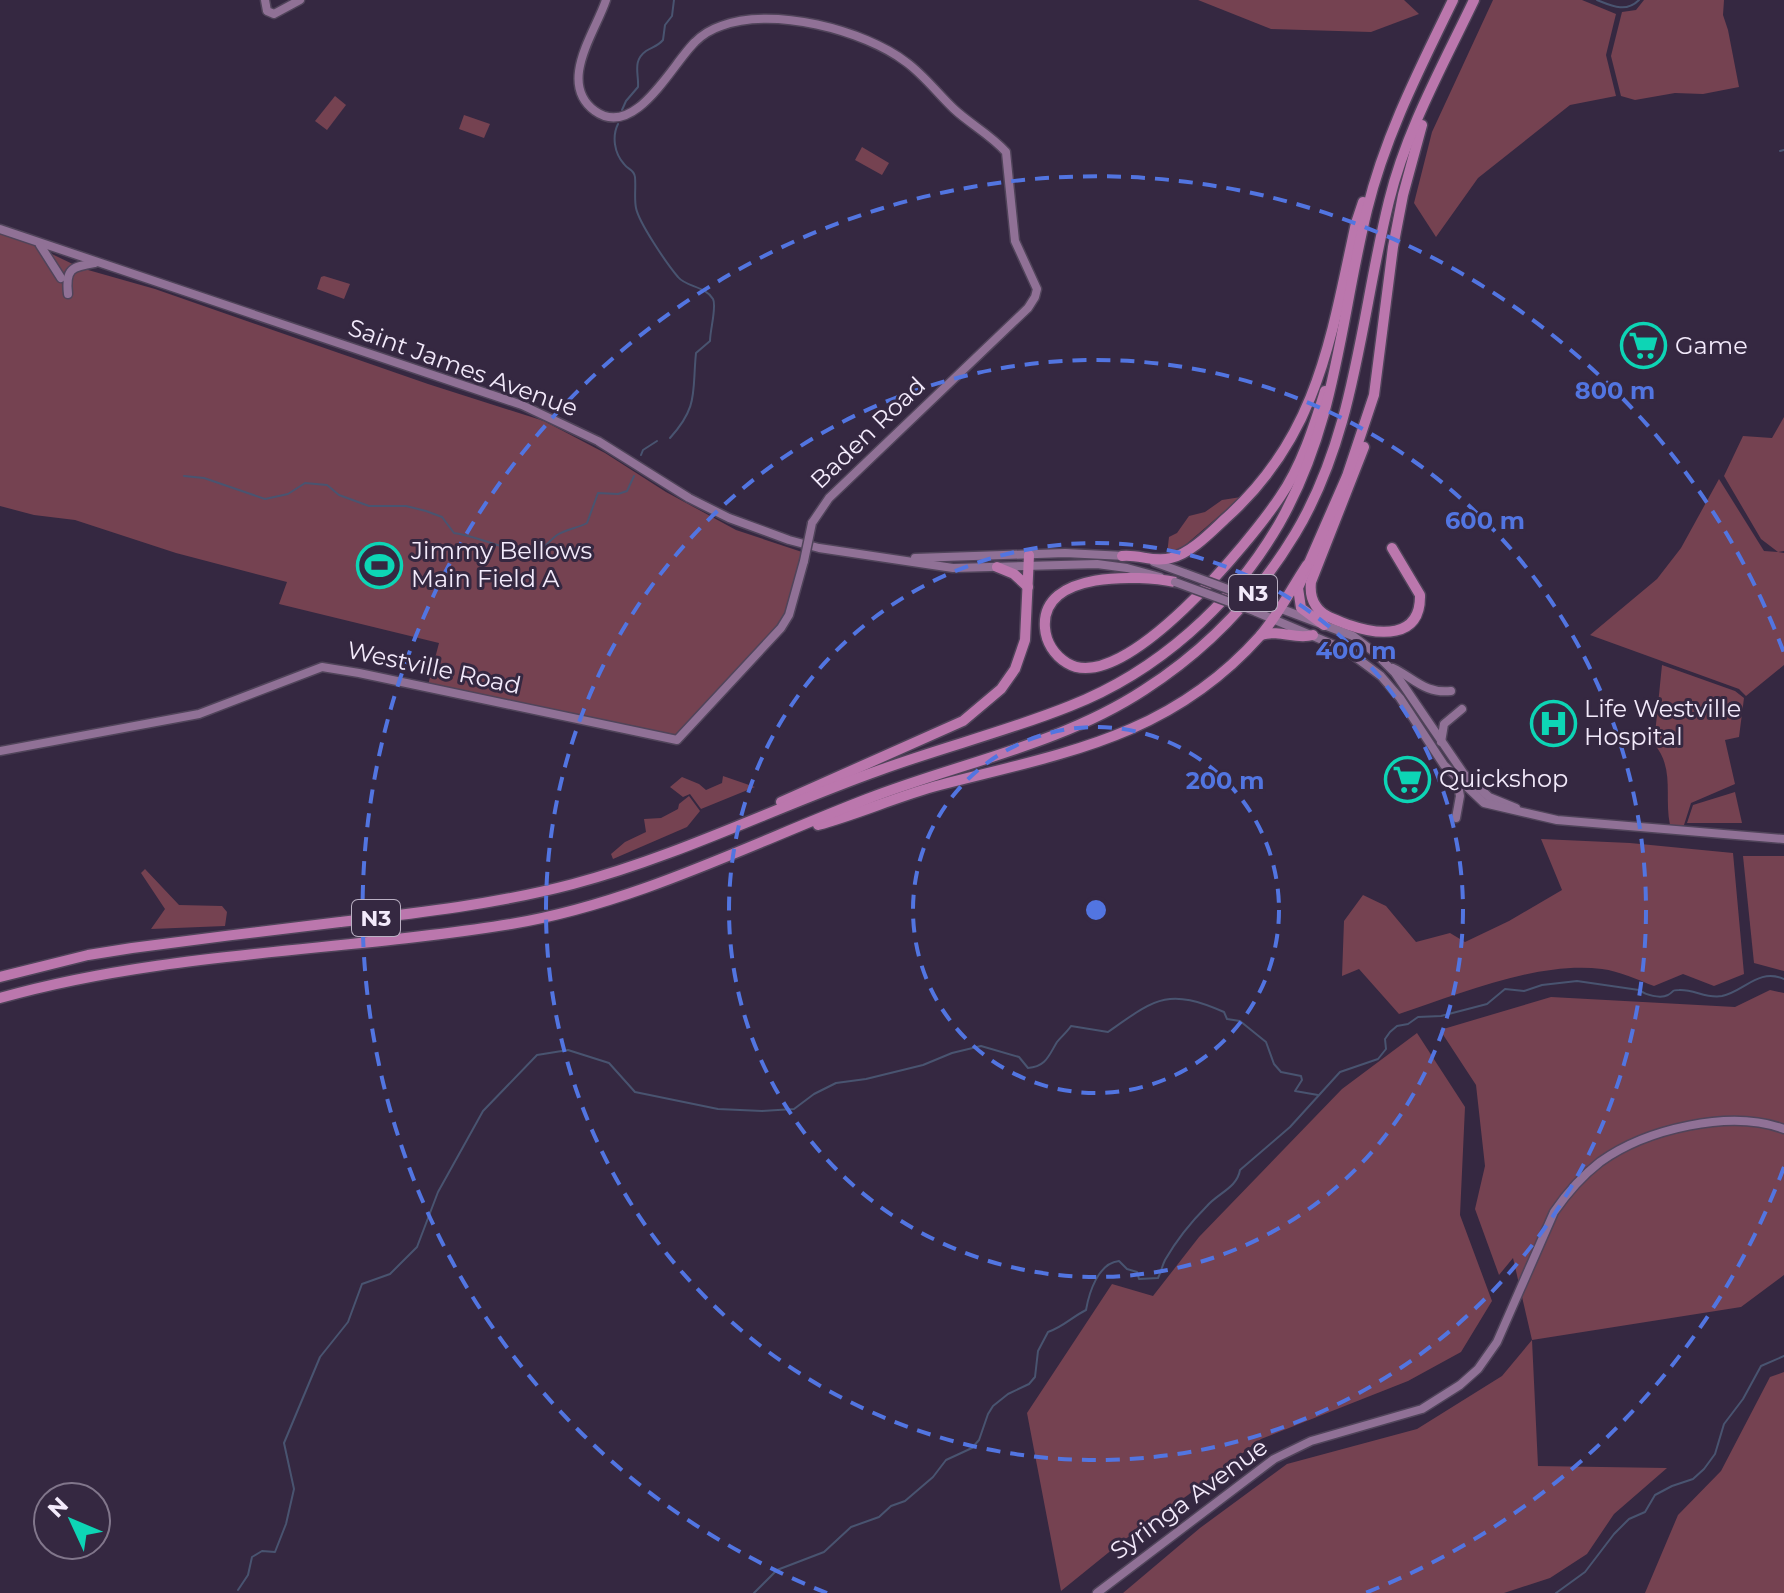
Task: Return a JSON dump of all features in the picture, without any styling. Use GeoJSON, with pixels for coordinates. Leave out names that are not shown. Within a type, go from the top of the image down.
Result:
{"type":"FeatureCollection","features":[{"type":"Feature","properties":{"kind":"highway","name":"N3"},"geometry":{"type":"LineString","coordinates":[[0,977],[88,955],[132,948],[507,900],[627,868],[880,770],[1075,705],[1134,674],[1184,637],[1241,578],[1288,507],[1324,420],[1376,175],[1393,129],[1453,0]]}},
{"type":"Feature","properties":{"kind":"highway","name":"N3"},"geometry":{"type":"LineString","coordinates":[[0,998],[56,983],[190,960],[404,939],[518,923],[625,895],[882,793],[1029,744],[1101,715],[1174,670],[1261,584],[1296,531],[1330,462],[1351,388],[1389,198],[1410,139],[1473,1]]}},
{"type":"Feature","properties":{"kind":"highway"},"geometry":{"type":"LineString","coordinates":[[1392,548],[1420,595],[1416,615],[1410,622],[1392,633],[1381,634],[1334,619],[1318,609],[1311,597],[1311,582],[1363,453],[1374,415],[1374,395],[1403,195],[1431,92]]}},
{"type":"Feature","properties":{"kind":"highway"},"geometry":{"type":"LineString","coordinates":[[1122,556],[1162,560],[1187,551],[1266,479],[1300,424],[1317,382],[1356,223],[1376,175]]}},
{"type":"Feature","properties":{"kind":"highway"},"geometry":{"type":"LineString","coordinates":[[1175,582],[1138,577],[1069,587],[1054,599],[1046,614],[1045,629],[1050,646],[1067,664],[1080,668],[1112,663],[1165,626],[1232,557],[1273,507],[1296,468],[1316,420],[1345,319]]}},
{"type":"Feature","properties":{"kind":"highway"},"geometry":{"type":"LineString","coordinates":[[1324,625],[1305,612],[1299,601],[1298,588],[1347,476],[1374,395]]}},
{"type":"Feature","properties":{"kind":"highway"},"geometry":{"type":"LineString","coordinates":[[744,822],[804,790],[963,721],[978,711],[1001,689],[1015,669],[1025,640],[1028,560]]}},
{"type":"Feature","properties":{"kind":"highway"},"geometry":{"type":"LineString","coordinates":[[779,834],[827,822],[917,791],[1101,742],[1131,731],[1194,696],[1236,661],[1281,609],[1307,565]]}},
{"type":"Feature","properties":{"kind":"highway"},"geometry":{"type":"LineString","coordinates":[[997,567],[1014,574],[1028,587]]}},
{"type":"Feature","properties":{"kind":"highway"},"geometry":{"type":"LineString","coordinates":[[1260,635],[1280,631],[1299,637],[1313,635]]}},
{"type":"Feature","properties":{"kind":"street"},"geometry":{"type":"LineString","coordinates":[[265,0],[267,11],[274,14],[300,0]]}},
{"type":"Feature","properties":{"kind":"street","name":"Baden Road"},"geometry":{"type":"LineString","coordinates":[[606,0],[582,56],[578,78],[585,100],[602,115],[613,118],[643,106],[697,40],[719,26],[757,19],[840,29],[868,39],[904,60],[954,109],[1006,152],[1015,241],[1037,283],[1035,297],[1028,308],[829,498],[812,523],[792,605],[784,624],[677,740]]}},
{"type":"Feature","properties":{"kind":"street","name":"Saint James Avenue"},"geometry":{"type":"LineString","coordinates":[[0,229],[522,405],[598,441],[689,498],[765,533],[819,548],[953,568],[997,567],[1087,553],[1122,556],[1157,563],[1353,636],[1389,665],[1456,765],[1489,797],[1523,812]]}},
{"type":"Feature","properties":{"kind":"street"},"geometry":{"type":"LineString","coordinates":[[39,243],[61,278]]}},
{"type":"Feature","properties":{"kind":"street"},"geometry":{"type":"LineString","coordinates":[[68,294],[68,272],[76,266],[96,263]]}},
{"type":"Feature","properties":{"kind":"street","name":"Saint James Avenue"},"geometry":{"type":"LineString","coordinates":[[902,559],[1028,560],[1112,565],[1175,582],[1313,635],[1351,652],[1381,676],[1457,780],[1484,803],[1523,812]]}},
{"type":"Feature","properties":{"kind":"street"},"geometry":{"type":"LineString","coordinates":[[1389,665],[1423,688],[1451,691]]}},
{"type":"Feature","properties":{"kind":"street","name":"Westville Road"},"geometry":{"type":"LineString","coordinates":[[0,751],[199,714],[322,667],[677,740]]}},
{"type":"Feature","properties":{"kind":"street"},"geometry":{"type":"LineString","coordinates":[[1441,742],[1444,724],[1462,709]]}},
{"type":"Feature","properties":{"kind":"street"},"geometry":{"type":"LineString","coordinates":[[1456,818],[1460,796],[1457,780]]}},
{"type":"Feature","properties":{"kind":"street"},"geometry":{"type":"LineString","coordinates":[[1523,812],[1557,820],[1784,839]]}},
{"type":"Feature","properties":{"kind":"street","name":"Syringa Avenue"},"geometry":{"type":"LineString","coordinates":[[1097,1593],[1274,1459],[1311,1441],[1422,1409],[1460,1385],[1478,1369],[1497,1342],[1554,1212],[1566,1194],[1599,1163],[1650,1137],[1705,1123],[1751,1122],[1784,1129]]}},
{"type":"Feature","properties":{"kind":"shaded area"},"geometry":{"type":"Polygon","coordinates":[[[1198,0],[1404,0],[1419,14],[1371,32],[1271,29],[1198,0]]]}},
{"type":"Feature","properties":{"kind":"shaded area"},"geometry":{"type":"Polygon","coordinates":[[[1493,0],[1582,0],[1616,14],[1606,55],[1616,96],[1570,105],[1478,178],[1436,237],[1414,203],[1432,132],[1493,0]]]}},
{"type":"Feature","properties":{"kind":"shaded area"},"geometry":{"type":"Polygon","coordinates":[[[1644,0],[1724,0],[1723,15],[1739,87],[1703,94],[1675,93],[1635,100],[1621,96],[1611,56],[1622,12],[1636,10],[1644,0]]]}},
{"type":"Feature","properties":{"kind":"shaded area"},"geometry":{"type":"Polygon","coordinates":[[[335,96],[346,105],[327,130],[315,121],[335,96]]]}},
{"type":"Feature","properties":{"kind":"shaded area"},"geometry":{"type":"Polygon","coordinates":[[[464,115],[490,124],[484,138],[459,129],[464,115]]]}},
{"type":"Feature","properties":{"kind":"shaded area"},"geometry":{"type":"Polygon","coordinates":[[[862,147],[889,163],[882,175],[855,160],[862,147]]]}},
{"type":"Feature","properties":{"kind":"shaded area"},"geometry":{"type":"Polygon","coordinates":[[[0,233],[81,268],[155,289],[544,421],[736,530],[805,553],[788,614],[676,739],[428,685],[439,643],[279,604],[287,582],[176,553],[75,520],[34,515],[0,506],[0,233]]]}},
{"type":"Feature","properties":{"kind":"shaded area"},"geometry":{"type":"Polygon","coordinates":[[[324,276],[350,284],[344,299],[317,289],[324,276]]]}},
{"type":"Feature","properties":{"kind":"shaded area"},"geometry":{"type":"Polygon","coordinates":[[[1784,417],[1784,551],[1778,552],[1761,539],[1724,476],[1743,436],[1772,438],[1784,417]]]}},
{"type":"Feature","properties":{"kind":"shaded area"},"geometry":{"type":"Polygon","coordinates":[[[1719,479],[1764,551],[1784,553],[1784,665],[1746,696],[1739,689],[1590,635],[1657,579],[1681,548],[1719,479]]]}},
{"type":"Feature","properties":{"kind":"shaded area"},"geometry":{"type":"Polygon","coordinates":[[[1241,497],[1183,547],[1167,554],[1169,537],[1177,533],[1189,516],[1205,512],[1222,500],[1241,497]]]}},
{"type":"Feature","properties":{"kind":"shaded area"},"geometry":{"type":"Polygon","coordinates":[[[1662,665],[1735,691],[1744,698],[1739,737],[1725,740],[1735,784],[1691,803],[1684,825],[1670,825],[1667,773],[1654,744],[1662,665]]]}},
{"type":"Feature","properties":{"kind":"shaded area"},"geometry":{"type":"Polygon","coordinates":[[[723,776],[755,787],[701,809],[690,794],[683,797],[670,787],[682,777],[706,790],[722,783],[723,776]]]}},
{"type":"Feature","properties":{"kind":"shaded area"},"geometry":{"type":"Polygon","coordinates":[[[1735,792],[1742,823],[1687,823],[1693,805],[1735,792]]]}},
{"type":"Feature","properties":{"kind":"shaded area"},"geometry":{"type":"Polygon","coordinates":[[[689,796],[700,811],[687,827],[613,859],[611,854],[625,842],[646,832],[644,819],[661,818],[678,809],[679,804],[689,796]]]}},
{"type":"Feature","properties":{"kind":"shaded area"},"geometry":{"type":"Polygon","coordinates":[[[1541,839],[1630,843],[1733,853],[1744,974],[1714,986],[1683,974],[1654,986],[1602,969],[1551,970],[1499,981],[1399,1014],[1359,969],[1342,976],[1344,921],[1363,895],[1386,906],[1416,942],[1450,933],[1465,942],[1562,890],[1541,839]]]}},
{"type":"Feature","properties":{"kind":"shaded area"},"geometry":{"type":"Polygon","coordinates":[[[1743,856],[1784,856],[1784,971],[1754,963],[1743,856]]]}},
{"type":"Feature","properties":{"kind":"shaded area"},"geometry":{"type":"Polygon","coordinates":[[[145,869],[179,905],[222,906],[227,912],[225,926],[151,929],[165,909],[141,873],[145,869]]]}},
{"type":"Feature","properties":{"kind":"shaded area"},"geometry":{"type":"Polygon","coordinates":[[[1770,990],[1784,993],[1784,1275],[1741,1307],[1532,1340],[1513,1258],[1499,1275],[1475,1209],[1485,1166],[1476,1085],[1440,1030],[1551,997],[1735,1007],[1770,990]]]}},
{"type":"Feature","properties":{"kind":"shaded area"},"geometry":{"type":"Polygon","coordinates":[[[1417,1033],[1465,1107],[1460,1215],[1492,1301],[1461,1352],[1408,1381],[1261,1439],[1124,1540],[1061,1591],[1027,1413],[1112,1284],[1153,1296],[1199,1237],[1342,1089],[1417,1033]]]}},
{"type":"Feature","properties":{"kind":"shaded area"},"geometry":{"type":"Polygon","coordinates":[[[1532,1340],[1538,1466],[1667,1468],[1614,1514],[1587,1554],[1550,1578],[1504,1593],[1123,1593],[1200,1528],[1287,1464],[1417,1429],[1502,1376],[1532,1340]]]}},
{"type":"Feature","properties":{"kind":"shaded area"},"geometry":{"type":"Polygon","coordinates":[[[1784,1372],[1784,1593],[1645,1593],[1678,1515],[1721,1471],[1770,1377],[1784,1372]]]}},
{"type":"Feature","properties":{"kind":"waterway"},"geometry":{"type":"LineString","coordinates":[[622,110],[638,87],[639,59],[663,40],[674,0]]}},
{"type":"Feature","properties":{"kind":"waterway"},"geometry":{"type":"LineString","coordinates":[[1597,0],[1624,7],[1639,0]]}},
{"type":"Feature","properties":{"kind":"waterway"},"geometry":{"type":"LineString","coordinates":[[618,124],[616,150],[634,174],[636,208],[642,223],[678,277],[705,291],[714,302],[710,341],[696,353],[690,407],[670,438]]}},
{"type":"Feature","properties":{"kind":"waterway"},"geometry":{"type":"LineString","coordinates":[[1780,151],[1784,150]]}},
{"type":"Feature","properties":{"kind":"waterway"},"geometry":{"type":"LineString","coordinates":[[641,455],[643,450],[657,441]]}},
{"type":"Feature","properties":{"kind":"waterway"},"geometry":{"type":"LineString","coordinates":[[184,476],[204,478],[265,499],[288,494],[305,483],[327,485],[339,495],[369,506],[406,506],[426,511],[442,517],[454,533],[526,551],[539,549],[561,533],[587,523],[598,493],[627,491],[634,476]]}},
{"type":"Feature","properties":{"kind":"waterway"},"geometry":{"type":"LineString","coordinates":[[754,1593],[777,1570],[824,1552],[851,1527],[879,1517],[891,1506],[905,1501],[933,1477],[946,1460],[972,1448],[979,1440],[993,1406],[1035,1377],[1038,1351],[1048,1332],[1086,1310],[1092,1288],[1105,1267],[1119,1261],[1127,1269],[1137,1272],[1139,1279],[1158,1278],[1165,1260],[1184,1232],[1211,1201],[1231,1186],[1240,1170],[1290,1127],[1340,1072],[1378,1059],[1386,1049],[1385,1039],[1397,1026],[1408,1024],[1418,1017],[1441,1016],[1487,1004],[1505,989],[1524,991],[1542,985],[1577,981],[1639,990],[1657,996],[1679,990],[1716,997],[1759,978],[1775,976],[1784,979]]}},
{"type":"Feature","properties":{"kind":"waterway"},"geometry":{"type":"LineString","coordinates":[[238,1590],[248,1575],[252,1557],[262,1551],[275,1552],[286,1524],[294,1489],[284,1443],[320,1357],[348,1322],[362,1284],[390,1274],[417,1247],[438,1192],[483,1111],[537,1055],[568,1050],[609,1063],[635,1092],[718,1109],[794,1109],[836,1083],[923,1065],[981,1046],[1019,1057],[1028,1068],[1034,1067],[1046,1060],[1071,1026],[1108,1032],[1150,1005],[1175,999],[1205,1004],[1224,1012],[1227,1019],[1240,1021],[1266,1042],[1274,1064],[1281,1072],[1301,1076],[1302,1080],[1295,1091],[1318,1095]]}},
{"type":"Feature","properties":{"kind":"waterway"},"geometry":{"type":"LineString","coordinates":[[1556,1593],[1585,1572],[1614,1534],[1629,1519],[1645,1512],[1655,1495],[1693,1479],[1704,1469],[1715,1454],[1724,1424],[1743,1399],[1761,1366],[1784,1356]]}},
{"type":"Feature","properties":{"kind":"place","name":"Game"},"geometry":{"type":"Point","coordinates":[1644,346]}},
{"type":"Feature","properties":{"kind":"place","name":"Jimmy Bellows Main Field A"},"geometry":{"type":"Point","coordinates":[380,565]}},
{"type":"Feature","properties":{"kind":"place","name":"Life Westville Hospital"},"geometry":{"type":"Point","coordinates":[1553,723]}},
{"type":"Feature","properties":{"kind":"place","name":"Quickshop"},"geometry":{"type":"Point","coordinates":[1408,779]}}]}
